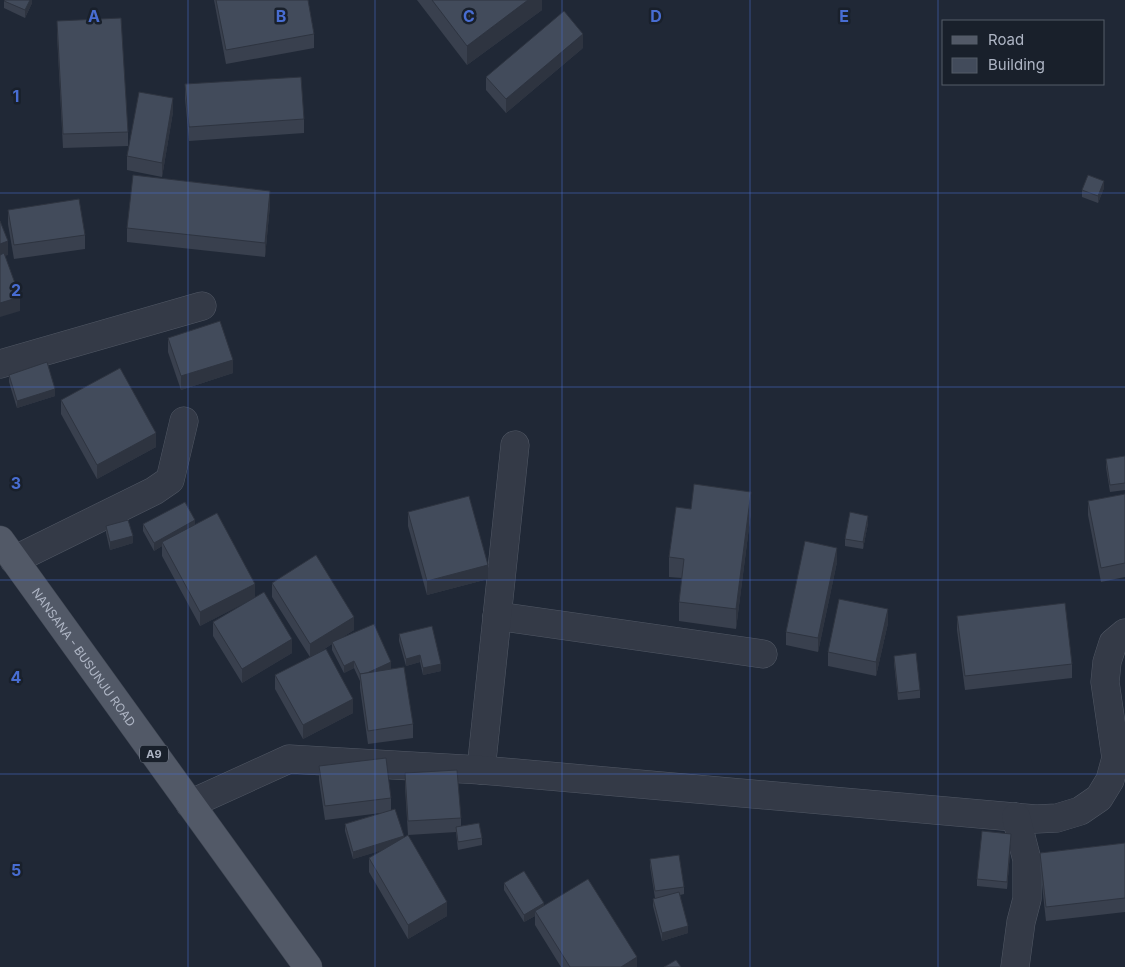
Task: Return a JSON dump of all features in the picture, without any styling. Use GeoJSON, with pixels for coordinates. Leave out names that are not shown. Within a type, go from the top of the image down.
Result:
{"type":"FeatureCollection","features":[{"type":"Feature","properties":{"kind":"main road","name":"NANSANA - BUSUNJU ROAD"},"geometry":{"type":"LineString","coordinates":[[7,550],[308,967]]}},
{"type":"Feature","properties":{"kind":"street"},"geometry":{"type":"LineString","coordinates":[[0,364],[202,306]]}},
{"type":"Feature","properties":{"kind":"street"},"geometry":{"type":"LineString","coordinates":[[7,550],[154,491],[170,480],[184,421]]}},
{"type":"Feature","properties":{"kind":"street"},"geometry":{"type":"LineString","coordinates":[[480,770],[516,445]]}},
{"type":"Feature","properties":{"kind":"street"},"geometry":{"type":"LineString","coordinates":[[497,616],[763,654]]}},
{"type":"Feature","properties":{"kind":"street"},"geometry":{"type":"LineString","coordinates":[[190,804],[289,759],[480,770],[1036,819],[1058,818],[1080,811],[1099,798],[1110,780],[1119,737],[1105,682],[1107,662],[1113,644],[1125,633]]}},
{"type":"Feature","properties":{"kind":"street"},"geometry":{"type":"LineString","coordinates":[[1015,967],[1021,922],[1027,899],[1027,860],[1016,817]]}},
{"type":"Feature","properties":{"kind":"building"},"geometry":{"type":"Polygon","coordinates":[[[5,0],[30,0],[25,10],[5,0]]]}},
{"type":"Feature","properties":{"kind":"building"},"geometry":{"type":"Polygon","coordinates":[[[216,0],[308,0],[314,34],[226,50],[216,0]]]}},
{"type":"Feature","properties":{"kind":"building"},"geometry":{"type":"Polygon","coordinates":[[[432,0],[528,0],[467,46],[432,0]]]}},
{"type":"Feature","properties":{"kind":"building"},"geometry":{"type":"Polygon","coordinates":[[[564,11],[583,34],[506,99],[486,77],[564,11]]]}},
{"type":"Feature","properties":{"kind":"building"},"geometry":{"type":"Polygon","coordinates":[[[121,18],[128,132],[63,134],[57,21],[121,18]]]}},
{"type":"Feature","properties":{"kind":"building"},"geometry":{"type":"Polygon","coordinates":[[[301,77],[304,119],[189,127],[185,84],[301,77]]]}},
{"type":"Feature","properties":{"kind":"building"},"geometry":{"type":"Polygon","coordinates":[[[139,92],[173,98],[162,163],[127,156],[139,92]]]}},
{"type":"Feature","properties":{"kind":"building"},"geometry":{"type":"Polygon","coordinates":[[[133,175],[270,191],[265,243],[127,228],[133,175]]]}},
{"type":"Feature","properties":{"kind":"building"},"geometry":{"type":"Polygon","coordinates":[[[1088,175],[1104,181],[1098,196],[1082,190],[1088,175]]]}},
{"type":"Feature","properties":{"kind":"building"},"geometry":{"type":"Polygon","coordinates":[[[79,199],[85,235],[14,245],[8,210],[79,199]]]}},
{"type":"Feature","properties":{"kind":"building"},"geometry":{"type":"Polygon","coordinates":[[[0,221],[8,241],[0,244],[0,221]]]}},
{"type":"Feature","properties":{"kind":"building"},"geometry":{"type":"Polygon","coordinates":[[[4,253],[20,297],[0,303],[0,255],[4,253]]]}},
{"type":"Feature","properties":{"kind":"building"},"geometry":{"type":"Polygon","coordinates":[[[220,321],[233,360],[181,376],[168,338],[220,321]]]}},
{"type":"Feature","properties":{"kind":"building"},"geometry":{"type":"Polygon","coordinates":[[[47,362],[55,389],[17,401],[9,375],[47,362]]]}},
{"type":"Feature","properties":{"kind":"building"},"geometry":{"type":"Polygon","coordinates":[[[120,368],[156,433],[97,465],[61,400],[120,368]]]}},
{"type":"Feature","properties":{"kind":"building"},"geometry":{"type":"Polygon","coordinates":[[[1125,456],[1125,483],[1110,485],[1106,459],[1125,456]]]}},
{"type":"Feature","properties":{"kind":"building"},"geometry":{"type":"Polygon","coordinates":[[[694,484],[751,492],[736,609],[679,602],[684,559],[669,557],[676,507],[691,509],[694,484]]]}},
{"type":"Feature","properties":{"kind":"building"},"geometry":{"type":"Polygon","coordinates":[[[1125,494],[1125,563],[1101,568],[1088,501],[1125,494]]]}},
{"type":"Feature","properties":{"kind":"building"},"geometry":{"type":"Polygon","coordinates":[[[469,496],[488,565],[427,581],[408,512],[469,496]]]}},
{"type":"Feature","properties":{"kind":"building"},"geometry":{"type":"Polygon","coordinates":[[[185,502],[195,520],[154,543],[143,524],[185,502]]]}},
{"type":"Feature","properties":{"kind":"building"},"geometry":{"type":"Polygon","coordinates":[[[850,512],[868,516],[863,542],[845,539],[850,512]]]}},
{"type":"Feature","properties":{"kind":"building"},"geometry":{"type":"Polygon","coordinates":[[[217,513],[255,584],[200,612],[162,542],[217,513]]]}},
{"type":"Feature","properties":{"kind":"building"},"geometry":{"type":"Polygon","coordinates":[[[128,520],[133,536],[110,542],[106,526],[128,520]]]}},
{"type":"Feature","properties":{"kind":"building"},"geometry":{"type":"Polygon","coordinates":[[[805,541],[837,548],[818,638],[786,632],[805,541]]]}},
{"type":"Feature","properties":{"kind":"building"},"geometry":{"type":"Polygon","coordinates":[[[316,555],[354,617],[310,644],[272,583],[316,555]]]}},
{"type":"Feature","properties":{"kind":"building"},"geometry":{"type":"Polygon","coordinates":[[[264,592],[292,639],[242,669],[213,622],[264,592]]]}},
{"type":"Feature","properties":{"kind":"building"},"geometry":{"type":"Polygon","coordinates":[[[839,599],[888,609],[876,662],[828,652],[839,599]]]}},
{"type":"Feature","properties":{"kind":"building"},"geometry":{"type":"Polygon","coordinates":[[[1065,603],[1072,664],[965,676],[957,616],[1065,603]]]}},
{"type":"Feature","properties":{"kind":"building"},"geometry":{"type":"Polygon","coordinates":[[[374,624],[391,662],[367,673],[360,674],[354,661],[344,666],[332,642],[374,624]]]}},
{"type":"Feature","properties":{"kind":"building"},"geometry":{"type":"Polygon","coordinates":[[[432,626],[441,664],[423,668],[420,655],[406,659],[399,634],[432,626]]]}},
{"type":"Feature","properties":{"kind":"building"},"geometry":{"type":"Polygon","coordinates":[[[326,649],[353,699],[303,725],[275,675],[326,649]]]}},
{"type":"Feature","properties":{"kind":"building"},"geometry":{"type":"Polygon","coordinates":[[[916,653],[920,690],[898,693],[894,656],[916,653]]]}},
{"type":"Feature","properties":{"kind":"building"},"geometry":{"type":"Polygon","coordinates":[[[404,667],[413,724],[368,731],[360,674],[404,667]]]}},
{"type":"Feature","properties":{"kind":"building"},"geometry":{"type":"Polygon","coordinates":[[[386,758],[391,798],[325,806],[319,766],[386,758]]]}},
{"type":"Feature","properties":{"kind":"building"},"geometry":{"type":"Polygon","coordinates":[[[457,770],[461,818],[408,821],[405,773],[457,770]]]}},
{"type":"Feature","properties":{"kind":"building"},"geometry":{"type":"Polygon","coordinates":[[[395,809],[404,836],[353,852],[345,824],[395,809]]]}},
{"type":"Feature","properties":{"kind":"building"},"geometry":{"type":"Polygon","coordinates":[[[479,823],[482,838],[458,842],[456,827],[479,823]]]}},
{"type":"Feature","properties":{"kind":"building"},"geometry":{"type":"Polygon","coordinates":[[[982,831],[1011,834],[1007,882],[977,879],[982,831]]]}},
{"type":"Feature","properties":{"kind":"building"},"geometry":{"type":"Polygon","coordinates":[[[408,835],[447,902],[408,925],[369,858],[408,835]]]}},
{"type":"Feature","properties":{"kind":"building"},"geometry":{"type":"Polygon","coordinates":[[[1125,843],[1125,898],[1046,907],[1040,853],[1125,843]]]}},
{"type":"Feature","properties":{"kind":"building"},"geometry":{"type":"Polygon","coordinates":[[[679,855],[684,887],[655,891],[650,859],[679,855]]]}},
{"type":"Feature","properties":{"kind":"building"},"geometry":{"type":"Polygon","coordinates":[[[524,871],[544,903],[524,915],[504,883],[524,871]]]}},
{"type":"Feature","properties":{"kind":"building"},"geometry":{"type":"Polygon","coordinates":[[[588,879],[637,957],[621,967],[570,967],[535,911],[588,879]]]}},
{"type":"Feature","properties":{"kind":"building"},"geometry":{"type":"Polygon","coordinates":[[[679,892],[688,926],[662,933],[653,899],[679,892]]]}},
{"type":"Feature","properties":{"kind":"building"},"geometry":{"type":"Polygon","coordinates":[[[676,960],[681,967],[664,967],[676,960]]]}}]}
